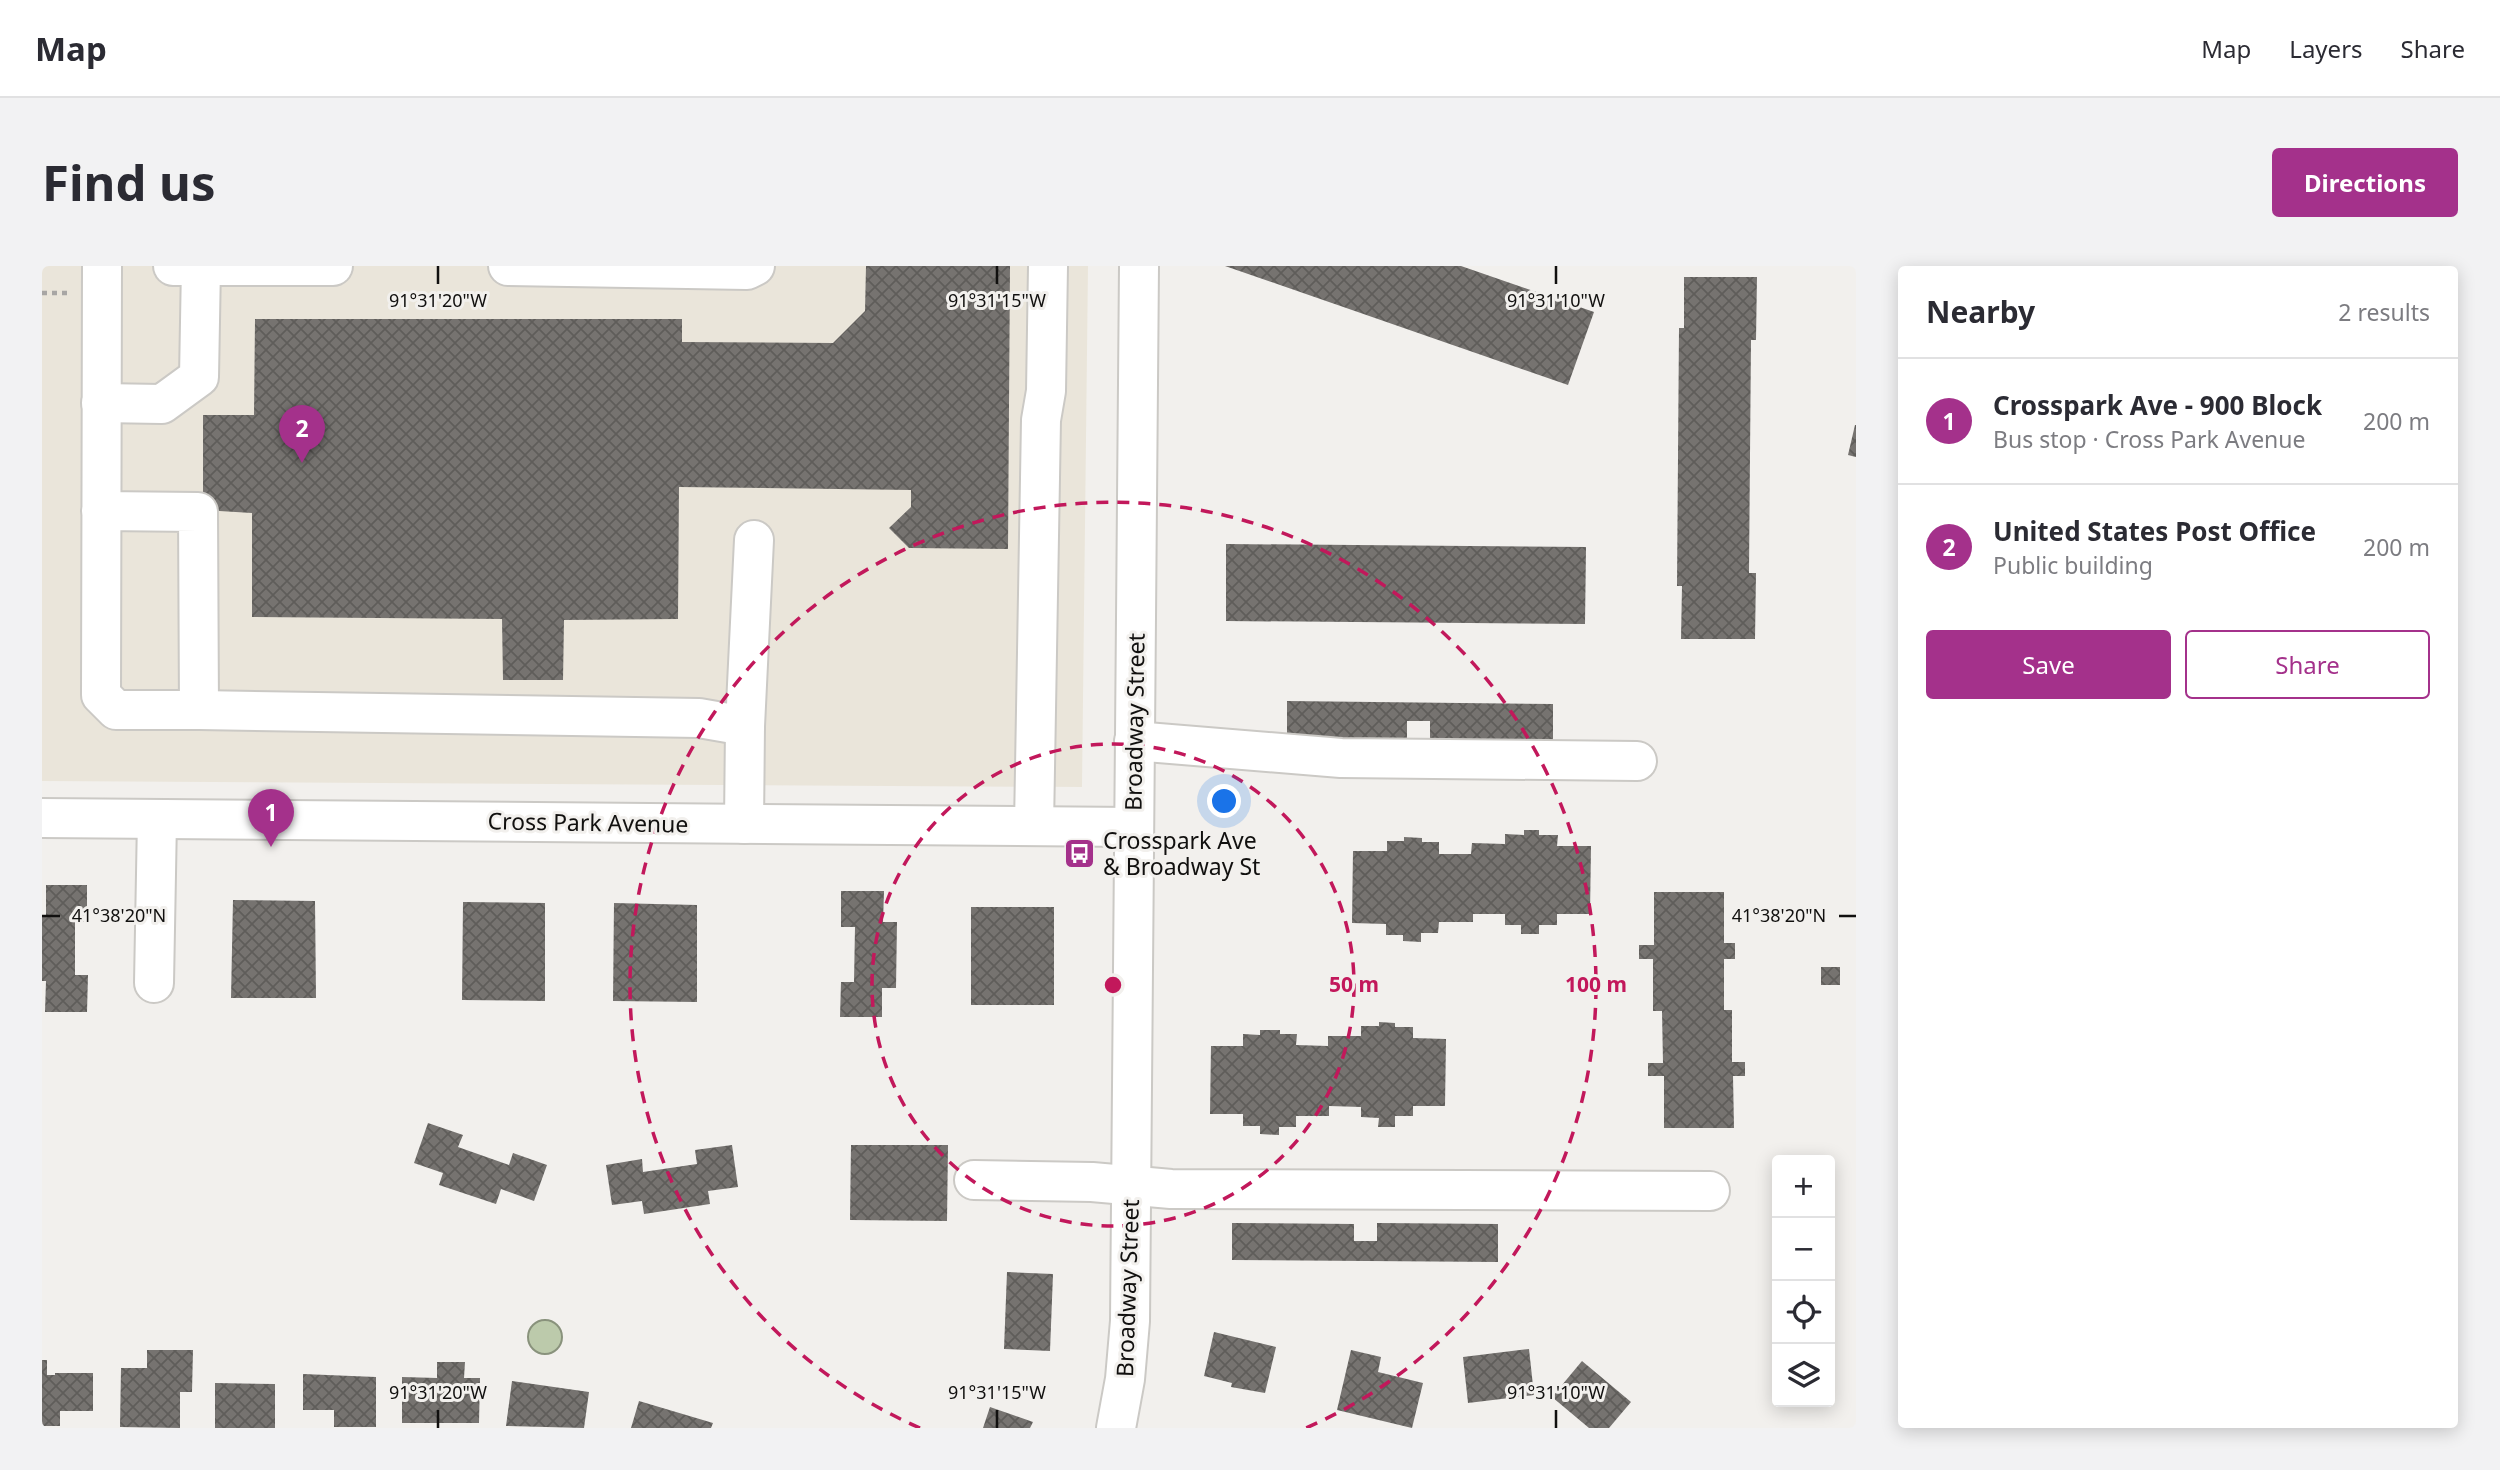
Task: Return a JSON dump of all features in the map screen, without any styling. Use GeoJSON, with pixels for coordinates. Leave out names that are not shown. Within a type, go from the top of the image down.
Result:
{"type":"FeatureCollection","features":[{"type":"Feature","properties":{"kind":"street"},"geometry":{"type":"LineString","coordinates":[[102,266],[101,695],[116,710],[699,718],[745,726]]}},
{"type":"Feature","properties":{"kind":"street"},"geometry":{"type":"LineString","coordinates":[[173,266],[332,266]]}},
{"type":"Feature","properties":{"kind":"street"},"geometry":{"type":"LineString","coordinates":[[101,402],[162,404],[199,377],[201,266]]}},
{"type":"Feature","properties":{"kind":"street"},"geometry":{"type":"LineString","coordinates":[[508,266],[747,270],[755,266]]}},
{"type":"Feature","properties":{"kind":"street"},"geometry":{"type":"LineString","coordinates":[[1034,826],[1041,434],[1046,391],[1048,266]]}},
{"type":"Feature","properties":{"kind":"street","name":"Broadway Street"},"geometry":{"type":"LineString","coordinates":[[1116,1428],[1125,1379],[1130,1321],[1139,266]]}},
{"type":"Feature","properties":{"kind":"street"},"geometry":{"type":"LineString","coordinates":[[101,511],[198,513],[199,710]]}},
{"type":"Feature","properties":{"kind":"street"},"geometry":{"type":"LineString","coordinates":[[744,824],[745,726],[754,540]]}},
{"type":"Feature","properties":{"kind":"street"},"geometry":{"type":"LineString","coordinates":[[1134,741],[1341,758],[1637,761]]}},
{"type":"Feature","properties":{"kind":"street","name":"Cross Park Avenue"},"geometry":{"type":"LineString","coordinates":[[42,817],[1133,827]]}},
{"type":"Feature","properties":{"kind":"street"},"geometry":{"type":"LineString","coordinates":[[154,983],[157,819]]}},
{"type":"Feature","properties":{"kind":"street"},"geometry":{"type":"LineString","coordinates":[[974,1180],[1093,1182],[1171,1189],[1710,1191]]}},
{"type":"Feature","properties":{"kind":"shaded area"},"geometry":{"type":"Polygon","coordinates":[[[42,266],[1088,266],[1082,787],[42,781],[42,266]]]}},
{"type":"Feature","properties":{"kind":"shaded area"},"geometry":{"type":"Polygon","coordinates":[[[545,1320],[557,1325],[562,1337],[557,1349],[545,1354],[533,1349],[528,1337],[533,1325],[545,1320]]]}},
{"type":"Feature","properties":{"kind":"building"},"geometry":{"type":"Polygon","coordinates":[[[866,266],[1010,266],[1008,549],[909,548],[889,528],[911,507],[911,490],[679,487],[678,619],[564,620],[563,680],[503,680],[502,619],[252,617],[252,513],[203,510],[203,415],[254,415],[255,319],[682,319],[682,342],[833,343],[865,311],[866,266]]]}},
{"type":"Feature","properties":{"kind":"building"},"geometry":{"type":"Polygon","coordinates":[[[1225,266],[1461,266],[1594,312],[1568,385],[1225,266]]]}},
{"type":"Feature","properties":{"kind":"building"},"geometry":{"type":"Polygon","coordinates":[[[1684,277],[1757,277],[1756,340],[1751,340],[1749,573],[1756,573],[1755,639],[1681,639],[1682,586],[1677,586],[1679,328],[1684,328],[1684,277]]]}},
{"type":"Feature","properties":{"kind":"building"},"geometry":{"type":"Polygon","coordinates":[[[1856,425],[1856,457],[1848,455],[1856,425]]]}},
{"type":"Feature","properties":{"kind":"building"},"geometry":{"type":"Polygon","coordinates":[[[1226,544],[1586,547],[1585,624],[1226,621],[1226,544]]]}},
{"type":"Feature","properties":{"kind":"building"},"geometry":{"type":"Polygon","coordinates":[[[1287,701],[1553,704],[1553,740],[1430,739],[1430,721],[1407,721],[1407,739],[1287,738],[1287,701]]]}},
{"type":"Feature","properties":{"kind":"building"},"geometry":{"type":"Polygon","coordinates":[[[1524,830],[1539,830],[1539,835],[1558,835],[1557,846],[1591,846],[1590,914],[1557,914],[1557,925],[1539,925],[1539,934],[1521,934],[1521,925],[1505,925],[1505,914],[1473,914],[1473,922],[1439,922],[1438,933],[1421,933],[1421,942],[1403,941],[1403,935],[1386,935],[1386,924],[1352,923],[1353,851],[1387,851],[1387,841],[1404,841],[1404,837],[1422,838],[1422,842],[1439,842],[1439,854],[1471,854],[1472,843],[1505,844],[1505,834],[1524,835],[1524,830]]]}},
{"type":"Feature","properties":{"kind":"building"},"geometry":{"type":"Polygon","coordinates":[[[46,885],[87,885],[87,922],[75,922],[75,975],[88,975],[87,1012],[45,1012],[42,915],[46,915],[46,885]]]}},
{"type":"Feature","properties":{"kind":"building"},"geometry":{"type":"Polygon","coordinates":[[[841,891],[884,891],[883,922],[897,922],[896,988],[882,988],[882,1017],[840,1017],[841,982],[854,982],[855,927],[841,927],[841,891]]]}},
{"type":"Feature","properties":{"kind":"building"},"geometry":{"type":"Polygon","coordinates":[[[1654,892],[1724,892],[1724,943],[1735,943],[1735,959],[1724,959],[1724,1010],[1732,1010],[1732,1062],[1745,1062],[1745,1076],[1733,1076],[1734,1128],[1664,1128],[1664,1076],[1648,1076],[1648,1063],[1663,1063],[1662,1011],[1653,1011],[1653,959],[1639,959],[1639,945],[1654,945],[1654,892]]]}},
{"type":"Feature","properties":{"kind":"building"},"geometry":{"type":"Polygon","coordinates":[[[233,900],[315,901],[316,998],[231,998],[233,900]]]}},
{"type":"Feature","properties":{"kind":"building"},"geometry":{"type":"Polygon","coordinates":[[[463,902],[545,903],[545,1001],[462,1000],[463,902]]]}},
{"type":"Feature","properties":{"kind":"building"},"geometry":{"type":"Polygon","coordinates":[[[614,903],[697,905],[697,1002],[613,1001],[614,903]]]}},
{"type":"Feature","properties":{"kind":"building"},"geometry":{"type":"Polygon","coordinates":[[[971,907],[1054,907],[1054,1005],[971,1005],[971,907]]]}},
{"type":"Feature","properties":{"kind":"building"},"geometry":{"type":"Polygon","coordinates":[[[1821,967],[1840,967],[1840,985],[1821,985],[1821,967]]]}},
{"type":"Feature","properties":{"kind":"building"},"geometry":{"type":"Polygon","coordinates":[[[1379,1022],[1395,1023],[1395,1027],[1413,1027],[1413,1038],[1446,1039],[1445,1106],[1413,1106],[1413,1116],[1395,1116],[1395,1127],[1378,1127],[1379,1118],[1361,1117],[1361,1107],[1329,1106],[1329,1116],[1296,1116],[1296,1127],[1279,1127],[1279,1135],[1260,1134],[1260,1126],[1243,1126],[1243,1114],[1210,1114],[1211,1046],[1243,1046],[1243,1034],[1260,1035],[1260,1030],[1280,1030],[1280,1034],[1297,1034],[1296,1045],[1328,1046],[1328,1036],[1361,1036],[1361,1026],[1379,1026],[1379,1022]]]}},
{"type":"Feature","properties":{"kind":"building"},"geometry":{"type":"Polygon","coordinates":[[[428,1123],[463,1135],[458,1147],[509,1165],[513,1153],[547,1165],[534,1201],[501,1189],[496,1204],[439,1185],[443,1173],[414,1163],[428,1123]]]}},
{"type":"Feature","properties":{"kind":"building"},"geometry":{"type":"Polygon","coordinates":[[[732,1145],[738,1187],[708,1191],[710,1204],[644,1214],[642,1201],[612,1205],[606,1165],[642,1159],[643,1172],[697,1164],[695,1150],[732,1145]]]}},
{"type":"Feature","properties":{"kind":"building"},"geometry":{"type":"Polygon","coordinates":[[[851,1145],[948,1145],[947,1221],[850,1220],[851,1145]]]}},
{"type":"Feature","properties":{"kind":"building"},"geometry":{"type":"Polygon","coordinates":[[[1232,1223],[1354,1224],[1354,1241],[1377,1241],[1377,1223],[1498,1224],[1498,1262],[1232,1260],[1232,1223]]]}},
{"type":"Feature","properties":{"kind":"building"},"geometry":{"type":"Polygon","coordinates":[[[1007,1272],[1053,1274],[1050,1351],[1004,1349],[1007,1272]]]}},
{"type":"Feature","properties":{"kind":"building"},"geometry":{"type":"Polygon","coordinates":[[[1214,1332],[1276,1347],[1265,1393],[1231,1387],[1232,1383],[1204,1376],[1214,1332]]]}},
{"type":"Feature","properties":{"kind":"building"},"geometry":{"type":"Polygon","coordinates":[[[1529,1349],[1534,1395],[1468,1403],[1463,1357],[1529,1349]]]}},
{"type":"Feature","properties":{"kind":"building"},"geometry":{"type":"Polygon","coordinates":[[[147,1350],[193,1350],[192,1392],[180,1392],[180,1428],[120,1427],[121,1368],[147,1368],[147,1350]]]}},
{"type":"Feature","properties":{"kind":"building"},"geometry":{"type":"Polygon","coordinates":[[[1351,1350],[1381,1357],[1378,1372],[1423,1383],[1412,1428],[1337,1410],[1351,1350]]]}},
{"type":"Feature","properties":{"kind":"building"},"geometry":{"type":"Polygon","coordinates":[[[42,1360],[47,1360],[47,1375],[93,1373],[93,1411],[60,1411],[60,1426],[42,1426],[42,1360]]]}},
{"type":"Feature","properties":{"kind":"building"},"geometry":{"type":"Polygon","coordinates":[[[1582,1361],[1631,1402],[1609,1428],[1589,1428],[1552,1397],[1582,1361]]]}},
{"type":"Feature","properties":{"kind":"building"},"geometry":{"type":"Polygon","coordinates":[[[437,1362],[465,1362],[464,1378],[480,1378],[479,1423],[402,1423],[402,1377],[437,1378],[437,1362]]]}},
{"type":"Feature","properties":{"kind":"building"},"geometry":{"type":"Polygon","coordinates":[[[303,1374],[376,1377],[376,1427],[334,1427],[334,1410],[303,1410],[303,1374]]]}},
{"type":"Feature","properties":{"kind":"building"},"geometry":{"type":"Polygon","coordinates":[[[512,1381],[589,1392],[584,1428],[506,1426],[512,1381]]]}},
{"type":"Feature","properties":{"kind":"building"},"geometry":{"type":"Polygon","coordinates":[[[215,1383],[275,1384],[275,1428],[215,1428],[215,1383]]]}},
{"type":"Feature","properties":{"kind":"building"},"geometry":{"type":"Polygon","coordinates":[[[639,1401],[713,1423],[711,1428],[631,1428],[639,1401]]]}},
{"type":"Feature","properties":{"kind":"building"},"geometry":{"type":"Polygon","coordinates":[[[990,1407],[1033,1422],[1030,1428],[983,1428],[990,1407]]]}},
{"type":"Feature","properties":{"kind":"place","name":"United States Post Office"},"geometry":{"type":"Point","coordinates":[302,463]}},
{"type":"Feature","properties":{"kind":"place","name":"Crosspark Ave - 900 Block"},"geometry":{"type":"Point","coordinates":[271,847]}},
{"type":"Feature","properties":{"kind":"place","name":"Crosspark Ave & Broadway St"},"geometry":{"type":"Point","coordinates":[1080,853]}}]}
